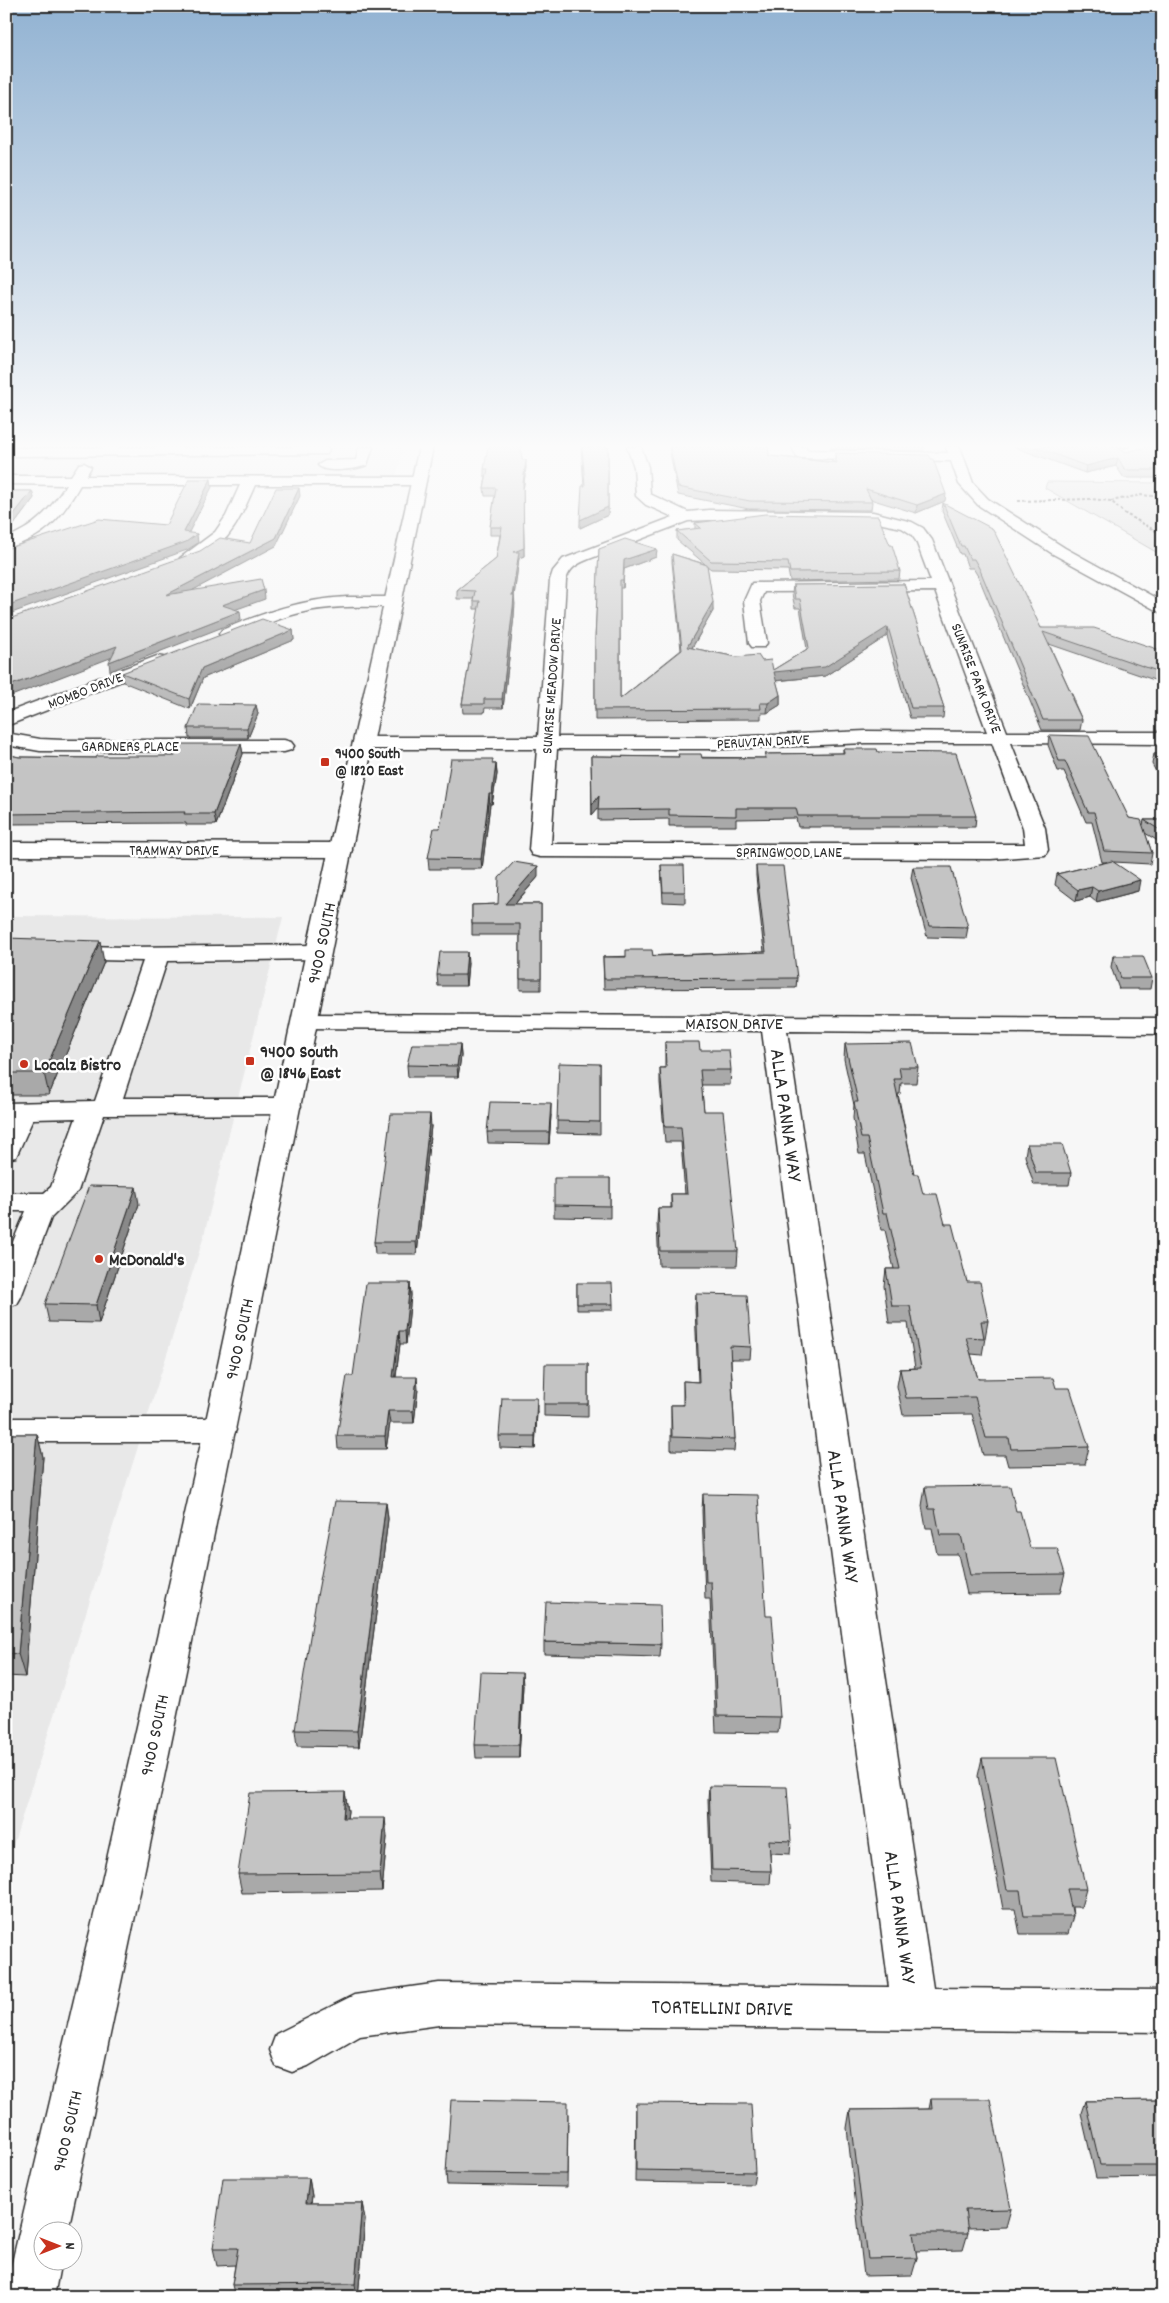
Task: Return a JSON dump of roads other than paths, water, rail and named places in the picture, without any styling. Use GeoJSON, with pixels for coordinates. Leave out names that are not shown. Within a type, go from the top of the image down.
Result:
{"type":"FeatureCollection","features":[{"type":"Feature","properties":{"kind":"street"},"geometry":{"type":"LineString","coordinates":[[173,564],[195,554]]}},
{"type":"Feature","properties":{"kind":"street","name":"9400 SOUTH"},"geometry":{"type":"LineString","coordinates":[[46,2220],[121,1890],[220,1430],[288,1106],[318,952],[404,554]]}},
{"type":"Feature","properties":{"kind":"street","name":"SUNRISE MEADOW DRIVE"},"geometry":{"type":"LineString","coordinates":[[540,850],[558,580],[561,571],[569,562],[587,554]]}},
{"type":"Feature","properties":{"kind":"street","name":"SUNRISE PARK DRIVE"},"geometry":{"type":"LineString","coordinates":[[929,554],[1034,828],[1037,850]]}},
{"type":"Feature","properties":{"kind":"street"},"geometry":{"type":"LineString","coordinates":[[1064,554],[1163,609]]}},
{"type":"Feature","properties":{"kind":"street"},"geometry":{"type":"LineString","coordinates":[[758,643],[752,601],[758,587],[941,586]]}},
{"type":"Feature","properties":{"kind":"street"},"geometry":{"type":"LineString","coordinates":[[214,639],[302,607],[336,602],[394,602]]}},
{"type":"Feature","properties":{"kind":"street","name":"MOMBO DRIVE"},"geometry":{"type":"LineString","coordinates":[[6,720],[169,657]]}},
{"type":"Feature","properties":{"kind":"street","name":"PERUVIAN DRIVE"},"geometry":{"type":"LineString","coordinates":[[363,743],[725,743],[866,737],[1163,738]]}},
{"type":"Feature","properties":{"kind":"street","name":"GARDNERS PLACE"},"geometry":{"type":"LineString","coordinates":[[6,739],[40,745],[63,746],[284,746]]}},
{"type":"Feature","properties":{"kind":"street","name":"TRAMWAY DRIVE"},"geometry":{"type":"LineString","coordinates":[[6,849],[341,850]]}},
{"type":"Feature","properties":{"kind":"street","name":"SPRINGWOOD LANE"},"geometry":{"type":"LineString","coordinates":[[540,850],[991,852],[1037,850]]}},
{"type":"Feature","properties":{"kind":"street"},"geometry":{"type":"LineString","coordinates":[[6,951],[158,953],[318,952]]}},
{"type":"Feature","properties":{"kind":"street"},"geometry":{"type":"LineString","coordinates":[[6,1297],[38,1214],[64,1190],[99,1108],[158,953]]}},
{"type":"Feature","properties":{"kind":"street","name":"MAISON DRIVE"},"geometry":{"type":"LineString","coordinates":[[305,1021],[1163,1026]]}},
{"type":"Feature","properties":{"kind":"street","name":"ALLA PANNA WAY"},"geometry":{"type":"LineString","coordinates":[[774,1023],[914,2009]]}},
{"type":"Feature","properties":{"kind":"street"},"geometry":{"type":"LineString","coordinates":[[6,1151],[15,1111],[288,1106]]}},
{"type":"Feature","properties":{"kind":"street"},"geometry":{"type":"LineString","coordinates":[[6,1202],[51,1202]]}},
{"type":"Feature","properties":{"kind":"street"},"geometry":{"type":"LineString","coordinates":[[6,1430],[220,1430]]}},
{"type":"Feature","properties":{"kind":"street","name":"TORTELLINI DRIVE"},"geometry":{"type":"LineString","coordinates":[[292,2050],[354,2016],[439,2004],[1163,2010]]}},
{"type":"Feature","properties":{"kind":"street"},"geometry":{"type":"LineString","coordinates":[[29,2297],[35,2270]]}},
{"type":"Feature","properties":{"kind":"place","name":"9400 South @ 1820 East"},"geometry":{"type":"Point","coordinates":[325,762]}},
{"type":"Feature","properties":{"kind":"place","name":"9400 South @ 1846 East"},"geometry":{"type":"Point","coordinates":[250,1061]}},
{"type":"Feature","properties":{"kind":"place","name":"Localz Bistro"},"geometry":{"type":"Point","coordinates":[24,1064]}},
{"type":"Feature","properties":{"kind":"place","name":"McDonald's"},"geometry":{"type":"Point","coordinates":[99,1259]}}]}
